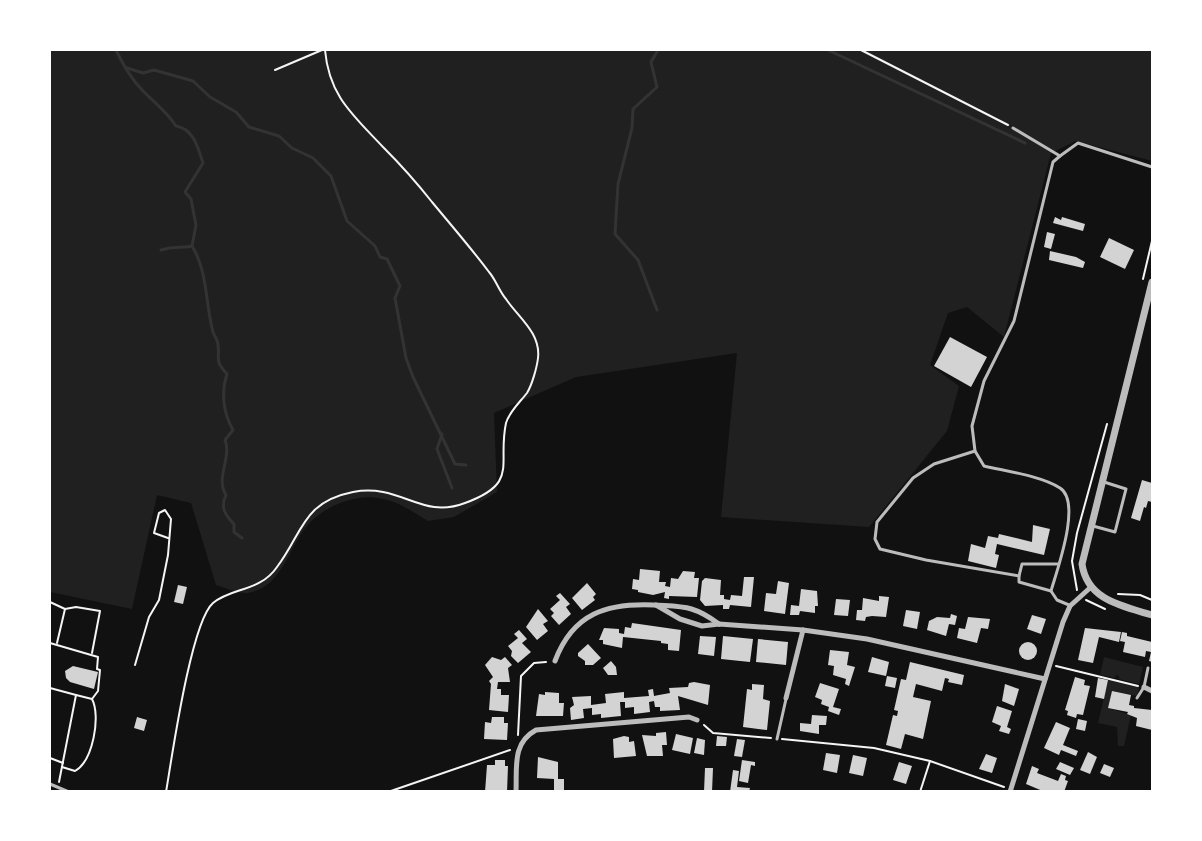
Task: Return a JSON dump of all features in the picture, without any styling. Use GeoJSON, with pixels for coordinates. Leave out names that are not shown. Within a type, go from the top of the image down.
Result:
{"type":"FeatureCollection","features":[{"type":"Feature","properties":{"kind":"street"},"geometry":{"type":"LineString","coordinates":[[1152,282],[1082,564],[1083,575],[1091,587],[1104,598],[1152,615]]}},
{"type":"Feature","properties":{"kind":"street"},"geometry":{"type":"LineString","coordinates":[[1010,790],[1070,606],[1091,587]]}},
{"type":"Feature","properties":{"kind":"street"},"geometry":{"type":"LineString","coordinates":[[555,661],[562,642],[604,608],[615,605],[685,605],[719,624]]}},
{"type":"Feature","properties":{"kind":"street"},"geometry":{"type":"LineString","coordinates":[[656,605],[680,619],[702,626],[719,624],[803,630],[920,650],[1045,679]]}},
{"type":"Feature","properties":{"kind":"street"},"geometry":{"type":"LineString","coordinates":[[786,698],[803,630]]}},
{"type":"Feature","properties":{"kind":"street"},"geometry":{"type":"LineString","coordinates":[[1144,687],[1152,691]]}},
{"type":"Feature","properties":{"kind":"street"},"geometry":{"type":"LineString","coordinates":[[516,792],[518,748],[527,735],[536,730],[689,717],[697,720]]}},
{"type":"Feature","properties":{"kind":"lane"},"geometry":{"type":"LineString","coordinates":[[1013,128],[1060,156]]}},
{"type":"Feature","properties":{"kind":"lane"},"geometry":{"type":"LineString","coordinates":[[1051,591],[1071,507],[1062,488],[984,466],[975,451],[972,426],[984,381],[1014,321],[1053,162],[1078,144],[1152,167]]}},
{"type":"Feature","properties":{"kind":"lane"},"geometry":{"type":"LineString","coordinates":[[975,451],[934,464],[913,478],[877,522],[875,539],[880,549],[926,560],[1019,576]]}},
{"type":"Feature","properties":{"kind":"lane"},"geometry":{"type":"LineString","coordinates":[[1091,526],[1115,531],[1126,489],[1102,482]]}},
{"type":"Feature","properties":{"kind":"lane"},"geometry":{"type":"LineString","coordinates":[[1058,564],[1022,564],[1019,582],[1051,591],[1057,600],[1070,606]]}},
{"type":"Feature","properties":{"kind":"lane"},"geometry":{"type":"LineString","coordinates":[[1137,698],[1144,687],[1148,668]]}},
{"type":"Feature","properties":{"kind":"lane"},"geometry":{"type":"LineString","coordinates":[[777,739],[786,698]]}},
{"type":"Feature","properties":{"kind":"lane"},"geometry":{"type":"LineString","coordinates":[[50,784],[69,792]]}},
{"type":"Feature","properties":{"kind":"path"},"geometry":{"type":"LineString","coordinates":[[166,792],[195,645],[204,616],[213,603],[246,590],[272,574],[306,518],[338,497],[381,490],[437,508],[466,503],[495,488],[501,480],[504,469],[507,422],[528,391],[538,358],[535,338],[503,296],[490,272],[431,201],[344,106],[323,50],[275,70]]}},
{"type":"Feature","properties":{"kind":"path"},"geometry":{"type":"LineString","coordinates":[[861,50],[1013,128]]}},
{"type":"Feature","properties":{"kind":"path"},"geometry":{"type":"LineString","coordinates":[[135,665],[149,617],[159,600],[168,555],[171,519],[165,510],[159,513],[154,533],[168,538]]}},
{"type":"Feature","properties":{"kind":"path"},"geometry":{"type":"LineString","coordinates":[[1113,592],[1140,595],[1152,600]]}},
{"type":"Feature","properties":{"kind":"path"},"geometry":{"type":"LineString","coordinates":[[1080,596],[1104,609]]}},
{"type":"Feature","properties":{"kind":"path"},"geometry":{"type":"LineString","coordinates":[[50,602],[65,609],[76,607],[100,611],[92,655]]}},
{"type":"Feature","properties":{"kind":"path"},"geometry":{"type":"LineString","coordinates":[[57,643],[65,609]]}},
{"type":"Feature","properties":{"kind":"path"},"geometry":{"type":"LineString","coordinates":[[50,643],[57,643],[98,657],[97,669],[100,670],[98,691],[92,699]]}},
{"type":"Feature","properties":{"kind":"path"},"geometry":{"type":"LineString","coordinates":[[388,792],[518,748],[521,676],[534,663],[555,661]]}},
{"type":"Feature","properties":{"kind":"path"},"geometry":{"type":"LineString","coordinates":[[1049,665],[1144,687]]}},
{"type":"Feature","properties":{"kind":"path"},"geometry":{"type":"LineString","coordinates":[[1116,680],[1118,675]]}},
{"type":"Feature","properties":{"kind":"path"},"geometry":{"type":"LineString","coordinates":[[50,688],[92,699]]}},
{"type":"Feature","properties":{"kind":"path"},"geometry":{"type":"LineString","coordinates":[[58,787],[76,695]]}},
{"type":"Feature","properties":{"kind":"path"},"geometry":{"type":"LineString","coordinates":[[50,759],[75,771],[80,768],[93,739],[97,714],[92,699]]}},
{"type":"Feature","properties":{"kind":"path"},"geometry":{"type":"LineString","coordinates":[[697,720],[713,733],[874,748],[930,761],[1010,790]]}},
{"type":"Feature","properties":{"kind":"path"},"geometry":{"type":"LineString","coordinates":[[920,792],[930,761]]}},
{"type":"Feature","properties":{"kind":"shaded area"},"geometry":{"type":"Polygon","coordinates":[[[50,50],[1152,50],[1152,161],[1076,141],[1051,153],[1004,337],[967,307],[948,313],[930,365],[959,386],[947,431],[869,527],[721,517],[737,353],[576,377],[494,413],[497,492],[454,517],[428,521],[389,500],[372,497],[338,504],[318,515],[303,531],[275,578],[258,590],[247,593],[216,585],[191,503],[157,495],[132,609],[50,592],[50,50]]]}},
{"type":"Feature","properties":{"kind":"shaded area"},"geometry":{"type":"Polygon","coordinates":[[[1104,657],[1143,667],[1139,684],[1119,679],[1116,675],[1115,678],[1100,675],[1104,657]]]}},
{"type":"Feature","properties":{"kind":"shaded area"},"geometry":{"type":"Polygon","coordinates":[[[1108,680],[1139,687],[1137,696],[1112,691],[1108,708],[1131,715],[1124,746],[1118,746],[1117,727],[1098,723],[1108,680]]]}},
{"type":"Feature","properties":{"kind":"building"},"geometry":{"type":"Polygon","coordinates":[[[1055,217],[1085,224],[1083,231],[1053,223],[1055,217]]]}},
{"type":"Feature","properties":{"kind":"building"},"geometry":{"type":"Polygon","coordinates":[[[1047,232],[1055,234],[1051,249],[1044,247],[1047,232]]]}},
{"type":"Feature","properties":{"kind":"building"},"geometry":{"type":"Polygon","coordinates":[[[1109,238],[1134,250],[1125,269],[1100,257],[1109,238]]]}},
{"type":"Feature","properties":{"kind":"building"},"geometry":{"type":"Polygon","coordinates":[[[1050,251],[1076,257],[1085,262],[1083,268],[1049,260],[1050,251]]]}},
{"type":"Feature","properties":{"kind":"building"},"geometry":{"type":"Polygon","coordinates":[[[950,337],[987,357],[971,387],[934,366],[950,337]]]}},
{"type":"Feature","properties":{"kind":"building"},"geometry":{"type":"Polygon","coordinates":[[[1142,480],[1152,483],[1152,502],[1148,501],[1146,508],[1144,507],[1140,521],[1131,518],[1142,480]]]}},
{"type":"Feature","properties":{"kind":"building"},"geometry":{"type":"Polygon","coordinates":[[[1033,525],[1050,529],[1044,555],[997,544],[995,554],[999,555],[996,568],[968,561],[971,544],[985,548],[988,536],[998,538],[999,534],[1032,542],[1033,525]]]}},
{"type":"Feature","properties":{"kind":"building"},"geometry":{"type":"Polygon","coordinates":[[[640,569],[660,571],[659,582],[666,582],[665,586],[670,587],[671,578],[678,579],[683,571],[695,572],[694,578],[699,578],[697,597],[669,596],[669,599],[664,598],[665,592],[653,595],[638,592],[632,589],[633,579],[639,580],[640,569]]]}},
{"type":"Feature","properties":{"kind":"building"},"geometry":{"type":"Polygon","coordinates":[[[744,577],[754,577],[751,607],[730,605],[729,609],[723,609],[723,605],[705,606],[700,600],[702,581],[705,578],[721,580],[720,595],[730,600],[731,595],[742,596],[744,577]]]}},
{"type":"Feature","properties":{"kind":"building"},"geometry":{"type":"Polygon","coordinates":[[[778,581],[789,583],[785,614],[764,611],[766,593],[776,594],[778,581]]]}},
{"type":"Feature","properties":{"kind":"building"},"geometry":{"type":"Polygon","coordinates":[[[587,583],[596,594],[593,597],[595,600],[582,610],[572,598],[587,583]]]}},
{"type":"Feature","properties":{"kind":"building"},"geometry":{"type":"Polygon","coordinates":[[[178,585],[187,587],[183,604],[174,602],[178,585]]]}},
{"type":"Feature","properties":{"kind":"building"},"geometry":{"type":"Polygon","coordinates":[[[801,589],[817,591],[818,606],[815,606],[815,613],[800,611],[799,615],[790,615],[791,605],[799,606],[801,589]]]}},
{"type":"Feature","properties":{"kind":"building"},"geometry":{"type":"Polygon","coordinates":[[[560,593],[570,604],[566,607],[571,614],[559,625],[551,616],[554,613],[550,609],[560,600],[556,596],[560,593]]]}},
{"type":"Feature","properties":{"kind":"building"},"geometry":{"type":"Polygon","coordinates":[[[879,596],[889,597],[886,617],[872,616],[866,617],[865,621],[856,620],[857,610],[862,610],[863,598],[879,601],[879,596]]]}},
{"type":"Feature","properties":{"kind":"building"},"geometry":{"type":"Polygon","coordinates":[[[836,599],[850,600],[848,616],[834,615],[836,599]]]}},
{"type":"Feature","properties":{"kind":"building"},"geometry":{"type":"Polygon","coordinates":[[[538,609],[548,621],[543,624],[548,631],[537,640],[526,627],[538,609]]]}},
{"type":"Feature","properties":{"kind":"building"},"geometry":{"type":"Polygon","coordinates":[[[906,610],[920,612],[917,629],[903,626],[906,610]]]}},
{"type":"Feature","properties":{"kind":"building"},"geometry":{"type":"Polygon","coordinates":[[[951,614],[957,616],[955,625],[949,624],[946,636],[927,630],[929,621],[937,617],[950,618],[951,614]]]}},
{"type":"Feature","properties":{"kind":"building"},"geometry":{"type":"Polygon","coordinates":[[[1032,615],[1046,619],[1041,634],[1027,629],[1032,615]]]}},
{"type":"Feature","properties":{"kind":"building"},"geometry":{"type":"Polygon","coordinates":[[[968,617],[990,619],[988,629],[981,628],[977,643],[957,638],[959,628],[965,629],[968,617]]]}},
{"type":"Feature","properties":{"kind":"building"},"geometry":{"type":"Polygon","coordinates":[[[632,623],[681,630],[679,651],[668,650],[668,644],[661,643],[661,641],[623,637],[622,648],[603,644],[603,640],[599,640],[604,628],[619,629],[619,633],[624,634],[625,627],[631,628],[632,623]]]}},
{"type":"Feature","properties":{"kind":"building"},"geometry":{"type":"Polygon","coordinates":[[[1085,628],[1121,632],[1119,642],[1099,637],[1093,663],[1078,660],[1085,628]]]}},
{"type":"Feature","properties":{"kind":"building"},"geometry":{"type":"Polygon","coordinates":[[[519,630],[527,639],[522,643],[531,652],[518,663],[511,656],[512,651],[508,646],[518,638],[514,634],[519,630]]]}},
{"type":"Feature","properties":{"kind":"building"},"geometry":{"type":"Polygon","coordinates":[[[1122,632],[1127,633],[1127,636],[1152,642],[1152,662],[1149,661],[1151,652],[1146,651],[1145,657],[1123,652],[1125,642],[1120,641],[1122,632]]]}},
{"type":"Feature","properties":{"kind":"building"},"geometry":{"type":"Polygon","coordinates":[[[700,636],[716,637],[714,656],[698,654],[700,636]]]}},
{"type":"Feature","properties":{"kind":"building"},"geometry":{"type":"Polygon","coordinates":[[[723,636],[753,639],[750,662],[721,659],[723,636]]]}},
{"type":"Feature","properties":{"kind":"building"},"geometry":{"type":"Polygon","coordinates":[[[758,639],[788,642],[786,665],[756,662],[758,639]]]}},
{"type":"Feature","properties":{"kind":"building"},"geometry":{"type":"Polygon","coordinates":[[[1024,642],[1032,642],[1037,647],[1035,658],[1024,660],[1019,655],[1019,647],[1024,642]]]}},
{"type":"Feature","properties":{"kind":"building"},"geometry":{"type":"Polygon","coordinates":[[[588,644],[601,658],[593,665],[585,665],[585,661],[578,656],[578,653],[588,644]]]}},
{"type":"Feature","properties":{"kind":"building"},"geometry":{"type":"Polygon","coordinates":[[[830,650],[849,652],[847,665],[855,667],[849,686],[845,684],[846,679],[833,675],[834,666],[828,665],[830,650]]]}},
{"type":"Feature","properties":{"kind":"building"},"geometry":{"type":"Polygon","coordinates":[[[492,657],[501,660],[505,657],[512,665],[508,668],[510,682],[498,682],[497,689],[501,689],[501,695],[509,695],[508,712],[489,710],[491,684],[489,681],[493,677],[485,665],[492,657]]]}},
{"type":"Feature","properties":{"kind":"building"},"geometry":{"type":"Polygon","coordinates":[[[872,657],[889,662],[886,676],[868,672],[872,657]]]}},
{"type":"Feature","properties":{"kind":"building"},"geometry":{"type":"Polygon","coordinates":[[[611,661],[616,667],[617,675],[608,675],[603,668],[611,661]]]}},
{"type":"Feature","properties":{"kind":"building"},"geometry":{"type":"Polygon","coordinates":[[[910,662],[964,675],[962,685],[948,682],[949,679],[945,678],[942,691],[916,684],[913,697],[931,701],[923,739],[905,734],[901,749],[886,745],[893,715],[897,716],[898,711],[894,710],[901,679],[906,680],[910,662]]]}},
{"type":"Feature","properties":{"kind":"building"},"geometry":{"type":"Polygon","coordinates":[[[73,666],[98,672],[94,689],[70,682],[66,678],[65,671],[73,666]]]}},
{"type":"Feature","properties":{"kind":"building"},"geometry":{"type":"Polygon","coordinates":[[[887,676],[897,678],[895,688],[885,686],[887,676]]]}},
{"type":"Feature","properties":{"kind":"building"},"geometry":{"type":"Polygon","coordinates":[[[1075,677],[1085,680],[1084,685],[1090,686],[1083,715],[1077,714],[1076,718],[1067,715],[1068,711],[1065,710],[1075,677]]]}},
{"type":"Feature","properties":{"kind":"building"},"geometry":{"type":"Polygon","coordinates":[[[1098,678],[1108,680],[1104,699],[1095,697],[1098,678]]]}},
{"type":"Feature","properties":{"kind":"building"},"geometry":{"type":"Polygon","coordinates":[[[689,683],[710,685],[708,705],[678,696],[680,710],[660,711],[660,707],[655,707],[654,701],[649,702],[650,712],[634,714],[634,707],[625,708],[625,702],[620,702],[621,716],[601,718],[601,714],[592,715],[592,708],[583,709],[584,718],[571,720],[570,708],[574,705],[572,697],[591,696],[591,705],[606,703],[605,694],[624,692],[624,698],[649,696],[648,690],[653,689],[654,696],[670,693],[669,688],[688,687],[689,683]]]}},
{"type":"Feature","properties":{"kind":"building"},"geometry":{"type":"Polygon","coordinates":[[[820,683],[839,689],[833,707],[841,709],[839,715],[828,711],[829,707],[821,704],[822,700],[815,697],[820,683]]]}},
{"type":"Feature","properties":{"kind":"building"},"geometry":{"type":"Polygon","coordinates":[[[752,684],[764,685],[763,699],[770,701],[767,730],[743,727],[747,689],[752,690],[752,684]]]}},
{"type":"Feature","properties":{"kind":"building"},"geometry":{"type":"Polygon","coordinates":[[[1005,684],[1019,689],[1014,706],[1002,701],[1005,684]]]}},
{"type":"Feature","properties":{"kind":"building"},"geometry":{"type":"Polygon","coordinates":[[[1112,691],[1131,695],[1129,705],[1134,708],[1152,710],[1152,730],[1136,726],[1137,718],[1127,714],[1128,712],[1108,708],[1112,691]]]}},
{"type":"Feature","properties":{"kind":"building"},"geometry":{"type":"Polygon","coordinates":[[[545,692],[559,693],[559,703],[564,703],[563,716],[536,716],[539,694],[545,695],[545,692]]]}},
{"type":"Feature","properties":{"kind":"building"},"geometry":{"type":"Polygon","coordinates":[[[997,706],[1012,711],[1007,727],[1011,729],[1009,734],[999,731],[1001,726],[992,722],[997,706]]]}},
{"type":"Feature","properties":{"kind":"building"},"geometry":{"type":"Polygon","coordinates":[[[812,715],[827,716],[826,725],[819,725],[819,734],[800,731],[800,723],[811,724],[812,715]]]}},
{"type":"Feature","properties":{"kind":"building"},"geometry":{"type":"Polygon","coordinates":[[[137,717],[147,720],[144,731],[134,728],[137,717]]]}},
{"type":"Feature","properties":{"kind":"building"},"geometry":{"type":"Polygon","coordinates":[[[492,717],[504,717],[504,723],[508,723],[507,740],[484,739],[485,722],[491,723],[492,717]]]}},
{"type":"Feature","properties":{"kind":"building"},"geometry":{"type":"Polygon","coordinates":[[[1078,719],[1087,721],[1085,731],[1076,729],[1078,719]]]}},
{"type":"Feature","properties":{"kind":"building"},"geometry":{"type":"Polygon","coordinates":[[[1056,722],[1070,728],[1063,745],[1078,751],[1076,756],[1061,750],[1059,755],[1044,748],[1056,722]]]}},
{"type":"Feature","properties":{"kind":"building"},"geometry":{"type":"Polygon","coordinates":[[[666,732],[667,745],[662,745],[663,756],[647,756],[642,735],[656,736],[656,733],[666,732]]]}},
{"type":"Feature","properties":{"kind":"building"},"geometry":{"type":"Polygon","coordinates":[[[676,734],[693,738],[690,754],[672,750],[676,734]]]}},
{"type":"Feature","properties":{"kind":"building"},"geometry":{"type":"Polygon","coordinates":[[[717,736],[727,737],[726,746],[716,746],[717,736]]]}},
{"type":"Feature","properties":{"kind":"building"},"geometry":{"type":"Polygon","coordinates":[[[629,737],[629,742],[634,741],[636,756],[614,758],[613,739],[629,737]]]}},
{"type":"Feature","properties":{"kind":"building"},"geometry":{"type":"Polygon","coordinates":[[[697,738],[705,740],[704,755],[694,753],[697,738]]]}},
{"type":"Feature","properties":{"kind":"building"},"geometry":{"type":"Polygon","coordinates":[[[737,739],[745,740],[742,757],[734,756],[737,739]]]}},
{"type":"Feature","properties":{"kind":"building"},"geometry":{"type":"Polygon","coordinates":[[[1088,752],[1097,757],[1090,774],[1080,770],[1088,752]]]}},
{"type":"Feature","properties":{"kind":"building"},"geometry":{"type":"Polygon","coordinates":[[[826,753],[840,755],[837,773],[823,770],[826,753]]]}},
{"type":"Feature","properties":{"kind":"building"},"geometry":{"type":"Polygon","coordinates":[[[986,754],[997,758],[992,773],[979,769],[986,754]]]}},
{"type":"Feature","properties":{"kind":"building"},"geometry":{"type":"Polygon","coordinates":[[[853,755],[867,758],[863,776],[849,773],[853,755]]]}},
{"type":"Feature","properties":{"kind":"building"},"geometry":{"type":"Polygon","coordinates":[[[538,757],[558,762],[558,779],[564,779],[564,791],[554,791],[554,779],[537,778],[538,757]]]}},
{"type":"Feature","properties":{"kind":"building"},"geometry":{"type":"Polygon","coordinates":[[[495,760],[505,760],[505,766],[508,766],[507,792],[485,792],[487,765],[495,765],[495,760]]]}},
{"type":"Feature","properties":{"kind":"building"},"geometry":{"type":"Polygon","coordinates":[[[742,760],[755,762],[755,766],[751,765],[748,783],[739,781],[742,760]]]}},
{"type":"Feature","properties":{"kind":"building"},"geometry":{"type":"Polygon","coordinates":[[[899,762],[912,766],[906,784],[893,780],[899,762]]]}},
{"type":"Feature","properties":{"kind":"building"},"geometry":{"type":"Polygon","coordinates":[[[1060,762],[1074,768],[1070,775],[1056,769],[1060,762]]]}},
{"type":"Feature","properties":{"kind":"building"},"geometry":{"type":"Polygon","coordinates":[[[1104,764],[1114,768],[1110,777],[1100,773],[1104,764]]]}},
{"type":"Feature","properties":{"kind":"building"},"geometry":{"type":"Polygon","coordinates":[[[1032,766],[1039,769],[1037,773],[1058,781],[1061,774],[1066,776],[1065,780],[1068,781],[1064,792],[1045,792],[1026,784],[1032,766]]]}},
{"type":"Feature","properties":{"kind":"building"},"geometry":{"type":"Polygon","coordinates":[[[705,768],[713,768],[712,792],[704,792],[705,768]]]}},
{"type":"Feature","properties":{"kind":"building"},"geometry":{"type":"Polygon","coordinates":[[[733,770],[739,771],[737,787],[750,788],[749,792],[730,792],[733,770]]]}},
{"type":"Feature","properties":{"kind":"waterway"},"geometry":{"type":"LineString","coordinates":[[116,50],[139,87],[176,126],[191,135],[203,163],[185,192],[191,199],[196,225],[192,246],[204,277],[210,321],[218,343],[219,363],[227,374],[224,402],[233,430],[225,440],[227,454],[222,482],[226,495],[224,507],[226,514],[234,524],[234,532],[242,538]]}},
{"type":"Feature","properties":{"kind":"waterway"},"geometry":{"type":"LineString","coordinates":[[657,310],[638,260],[615,234],[618,184],[632,128],[633,109],[657,87],[651,62],[658,50]]}},
{"type":"Feature","properties":{"kind":"waterway"},"geometry":{"type":"LineString","coordinates":[[828,50],[1025,143]]}},
{"type":"Feature","properties":{"kind":"waterway"},"geometry":{"type":"LineString","coordinates":[[127,68],[143,73],[154,70],[193,81],[210,97],[236,112],[249,127],[279,136],[292,148],[313,158],[331,176],[347,221],[375,246],[380,257],[387,259],[400,286],[395,298],[406,358],[413,377],[455,464],[466,465]]}},
{"type":"Feature","properties":{"kind":"waterway"},"geometry":{"type":"LineString","coordinates":[[161,250],[192,246]]}},
{"type":"Feature","properties":{"kind":"waterway"},"geometry":{"type":"LineString","coordinates":[[442,434],[437,449],[452,488]]}}]}
